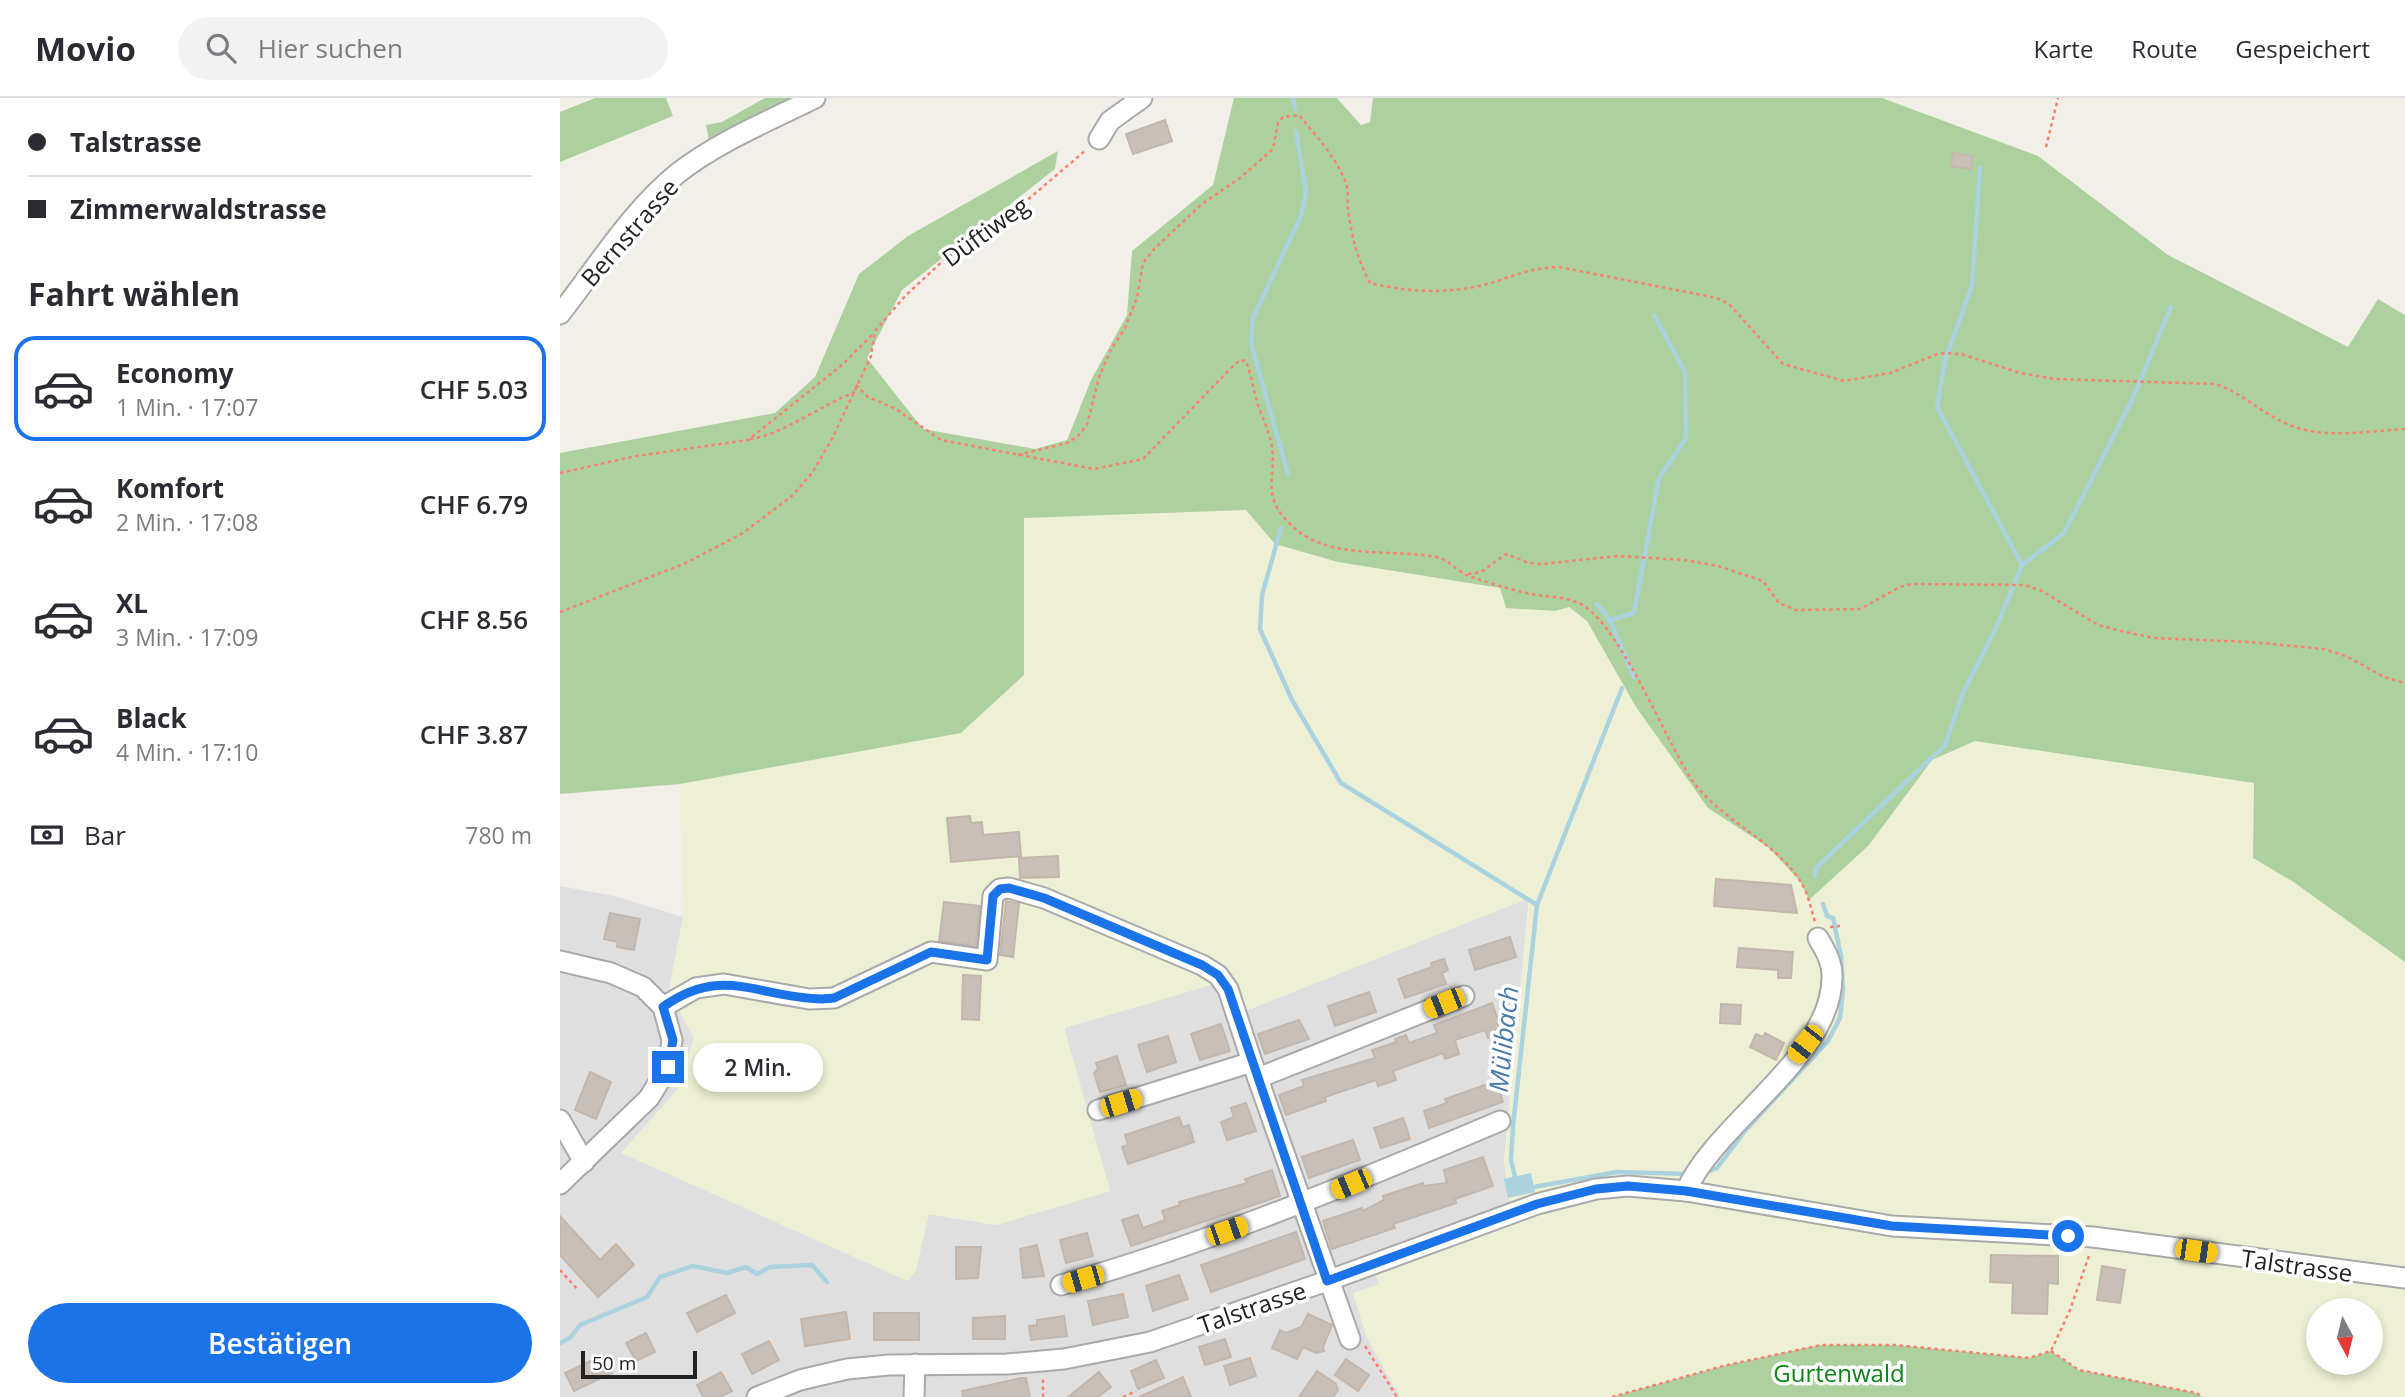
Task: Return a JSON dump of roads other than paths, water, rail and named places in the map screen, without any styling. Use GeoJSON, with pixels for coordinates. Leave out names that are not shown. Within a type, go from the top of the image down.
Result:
{"type":"FeatureCollection","features":[{"type":"Feature","properties":{"kind":"street","name":"Bernstrasse"},"geometry":{"type":"LineString","coordinates":[[560,314],[639,212],[676,175],[708,153],[815,98]]}},
{"type":"Feature","properties":{"kind":"street"},"geometry":{"type":"LineString","coordinates":[[1098,139],[1110,121],[1142,98]]}},
{"type":"Feature","properties":{"kind":"street"},"geometry":{"type":"LineString","coordinates":[[663,1007],[696,988],[724,984],[809,999],[834,998],[931,952],[987,960],[993,896],[1000,889],[1009,888],[1044,898],[1202,965],[1218,975],[1228,989],[1327,1281],[1342,1334]]}},
{"type":"Feature","properties":{"kind":"street"},"geometry":{"type":"LineString","coordinates":[[1692,1179],[1783,1073],[1816,1029],[1826,1009],[1833,975],[1823,933]]}},
{"type":"Feature","properties":{"kind":"street"},"geometry":{"type":"LineString","coordinates":[[560,961],[629,979],[643,987],[663,1007],[673,1040],[672,1053],[662,1081],[649,1098],[560,1184]]}},
{"type":"Feature","properties":{"kind":"street"},"geometry":{"type":"LineString","coordinates":[[1098,1110],[1255,1070],[1464,996]]}},
{"type":"Feature","properties":{"kind":"street"},"geometry":{"type":"LineString","coordinates":[[560,1120],[584,1162]]}},
{"type":"Feature","properties":{"kind":"street"},"geometry":{"type":"LineString","coordinates":[[1061,1285],[1127,1266],[1301,1205],[1500,1121]]}},
{"type":"Feature","properties":{"kind":"street","name":"Talstrasse"},"geometry":{"type":"LineString","coordinates":[[757,1397],[800,1380],[847,1369],[915,1364],[1007,1364],[1099,1354],[1150,1342],[1569,1194],[1692,1179],[1892,1226],[2093,1237],[2405,1278]]}},
{"type":"Feature","properties":{"kind":"street"},"geometry":{"type":"LineString","coordinates":[[915,1364],[920,1397]]}},
{"type":"Feature","properties":{"kind":"water"},"geometry":{"type":"Polygon","coordinates":[[[1531,1173],[1535,1192],[1508,1198],[1504,1179],[1531,1173]]]}},
{"type":"Feature","properties":{"kind":"waterway"},"geometry":{"type":"LineString","coordinates":[[1293,98],[1295,109]]}},
{"type":"Feature","properties":{"kind":"waterway"},"geometry":{"type":"LineString","coordinates":[[1288,474],[1251,343],[1253,318],[1301,216],[1306,192],[1296,131]]}},
{"type":"Feature","properties":{"kind":"waterway"},"geometry":{"type":"LineString","coordinates":[[1980,168],[1972,285],[1945,361],[1937,407],[2022,565]]}},
{"type":"Feature","properties":{"kind":"waterway"},"geometry":{"type":"LineString","coordinates":[[1815,876],[1816,868],[1945,745],[1963,693],[1996,628],[2022,565],[2064,533],[2132,400],[2171,307]]}},
{"type":"Feature","properties":{"kind":"waterway"},"geometry":{"type":"LineString","coordinates":[[1634,677],[1610,620],[1634,613],[1659,478],[1686,438],[1685,372],[1654,315]]}},
{"type":"Feature","properties":{"kind":"waterway"},"geometry":{"type":"LineString","coordinates":[[1281,528],[1262,595],[1260,629],[1292,700],[1341,783],[1537,905]]}},
{"type":"Feature","properties":{"kind":"waterway"},"geometry":{"type":"LineString","coordinates":[[1597,604],[1610,620]]}},
{"type":"Feature","properties":{"kind":"waterway","name":"Mülibach"},"geometry":{"type":"LineString","coordinates":[[1515,1177],[1511,1160],[1513,1126],[1537,905],[1622,688]]}},
{"type":"Feature","properties":{"kind":"waterway"},"geometry":{"type":"LineString","coordinates":[[1704,1172],[1717,1168],[1745,1131],[1828,1041],[1840,1018],[1843,990],[1841,956],[1833,918],[1827,916],[1823,904]]}},
{"type":"Feature","properties":{"kind":"waterway"},"geometry":{"type":"LineString","coordinates":[[1534,1187],[1617,1172],[1688,1174]]}},
{"type":"Feature","properties":{"kind":"waterway"},"geometry":{"type":"LineString","coordinates":[[560,1343],[570,1338],[580,1325],[647,1297],[660,1277],[693,1266],[727,1273],[746,1267],[757,1274],[770,1267],[812,1265],[827,1282]]}},
{"type":"Feature","properties":{"kind":"park label","name":"Gurtenwald"},"geometry":{"type":"Point","coordinates":[1839,1372]}}]}
